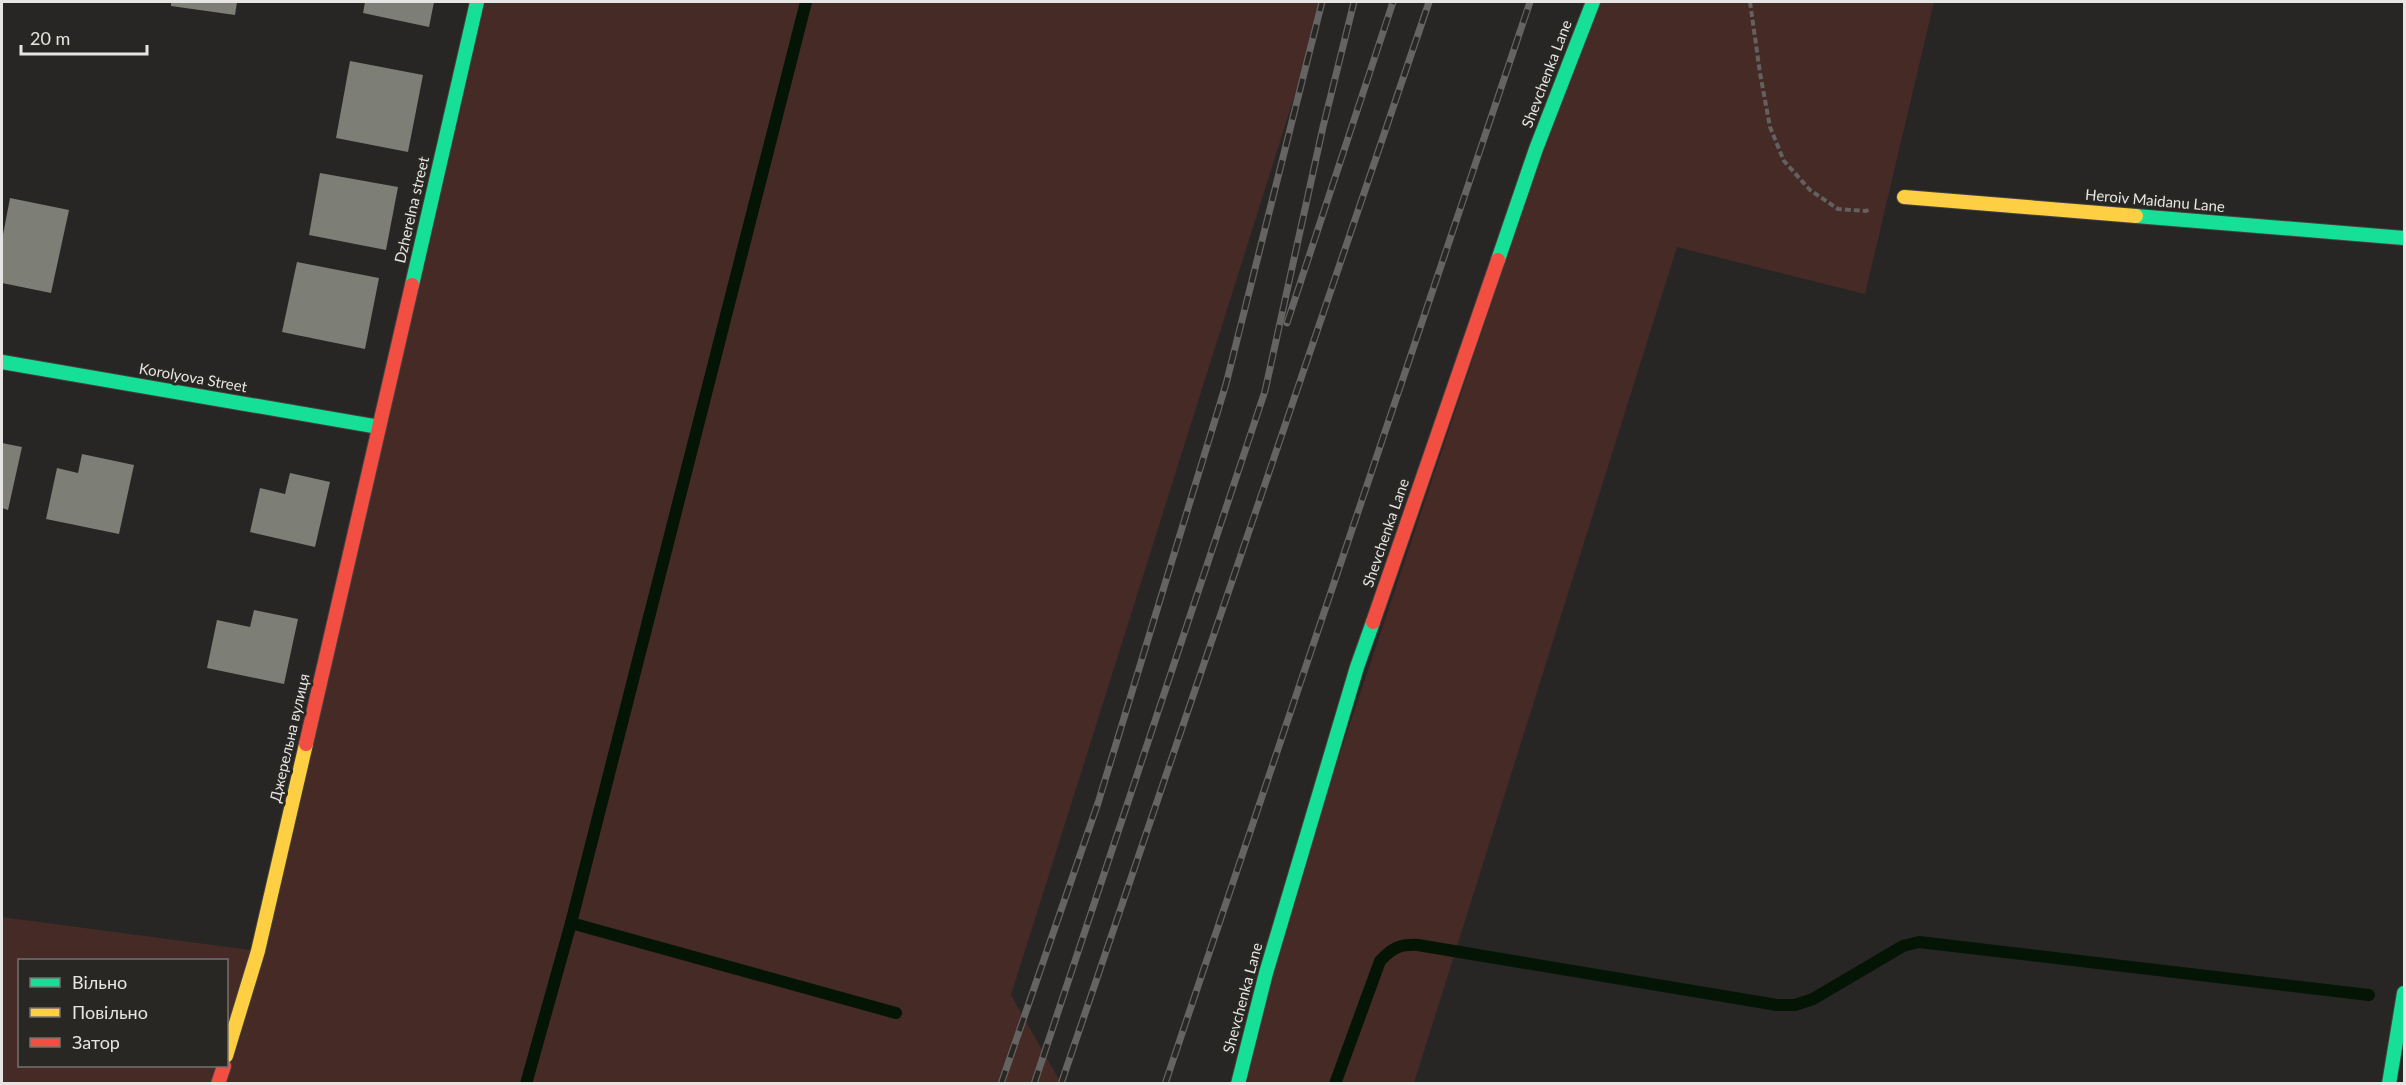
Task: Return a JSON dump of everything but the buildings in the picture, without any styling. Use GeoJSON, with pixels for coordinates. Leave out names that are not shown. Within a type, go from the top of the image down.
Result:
{"type":"FeatureCollection","features":[{"type":"Feature","properties":{"kind":"street","name":"Dzherelna street"},"geometry":{"type":"LineString","coordinates":[[380,427],[477,2]]}},
{"type":"Feature","properties":{"kind":"street","name":"Shevchenka Lane"},"geometry":{"type":"LineString","coordinates":[[1238,1083],[1266,973],[1357,667],[1536,149],[1593,2]]}},
{"type":"Feature","properties":{"kind":"street","name":"Heroiv Maidanu Lane"},"geometry":{"type":"LineString","coordinates":[[1904,197],[2404,238]]}},
{"type":"Feature","properties":{"kind":"street","name":"Korolyova Street"},"geometry":{"type":"LineString","coordinates":[[2,362],[380,427]]}},
{"type":"Feature","properties":{"kind":"street","name":"Джерельна вулиця"},"geometry":{"type":"LineString","coordinates":[[228,1049],[258,951],[380,427]]}},
{"type":"Feature","properties":{"kind":"street"},"geometry":{"type":"LineString","coordinates":[[2389,1083],[2404,993]]}},
{"type":"Feature","properties":{"kind":"street"},"geometry":{"type":"LineString","coordinates":[[218,1083],[223,1067]]}},
{"type":"Feature","properties":{"kind":"path"},"geometry":{"type":"LineString","coordinates":[[1750,2],[1770,127],[1784,161],[1810,190],[1838,209],[1866,211],[1904,197]]}},
{"type":"Feature","properties":{"kind":"shaded area"},"geometry":{"type":"Polygon","coordinates":[[[477,2],[1324,2],[1011,995],[1061,1083],[2,1084],[2,917],[257,951],[477,2]]]}},
{"type":"Feature","properties":{"kind":"shaded area"},"geometry":{"type":"Polygon","coordinates":[[[1593,2],[1934,2],[1865,294],[1677,247],[1414,1083],[1238,1084],[1266,973],[1593,2]]]}},
{"type":"Feature","properties":{"kind":"waterway"},"geometry":{"type":"LineString","coordinates":[[526,1084],[571,923],[806,2]]}},
{"type":"Feature","properties":{"kind":"waterway"},"geometry":{"type":"LineString","coordinates":[[571,923],[896,1013]]}},
{"type":"Feature","properties":{"kind":"waterway"},"geometry":{"type":"LineString","coordinates":[[1335,1084],[1380,961],[1388,953],[1406,945],[1418,945],[1777,1005],[1795,1005],[1813,999],[1903,946],[1919,942],[2369,995]]}},
{"type":"Feature","properties":{"kind":"railway"},"geometry":{"type":"LineString","coordinates":[[1001,1084],[1098,803],[1226,384],[1322,2]]}},
{"type":"Feature","properties":{"kind":"railway"},"geometry":{"type":"LineString","coordinates":[[1034,1084],[1265,391],[1323,127],[1354,2]]}},
{"type":"Feature","properties":{"kind":"railway"},"geometry":{"type":"LineString","coordinates":[[1287,323],[1393,2]]}},
{"type":"Feature","properties":{"kind":"railway"},"geometry":{"type":"LineString","coordinates":[[1061,1084],[1429,2]]}},
{"type":"Feature","properties":{"kind":"railway"},"geometry":{"type":"LineString","coordinates":[[1165,1084],[1530,2]]}},
{"type":"Feature","properties":{"kind":"traffic: fast"},"geometry":{"type":"LineString","coordinates":[[412,285],[477,2]]}},
{"type":"Feature","properties":{"kind":"traffic: fast"},"geometry":{"type":"LineString","coordinates":[[1498,260],[1536,149],[1593,2]]}},
{"type":"Feature","properties":{"kind":"traffic: fast"},"geometry":{"type":"LineString","coordinates":[[2136,216],[2404,238]]}},
{"type":"Feature","properties":{"kind":"traffic: fast"},"geometry":{"type":"LineString","coordinates":[[2,362],[379,427]]}},
{"type":"Feature","properties":{"kind":"traffic: fast"},"geometry":{"type":"LineString","coordinates":[[1238,1084],[1266,973],[1357,667],[1373,622]]}},
{"type":"Feature","properties":{"kind":"traffic: fast"},"geometry":{"type":"LineString","coordinates":[[2389,1084],[2404,993]]}},
{"type":"Feature","properties":{"kind":"traffic: slow"},"geometry":{"type":"LineString","coordinates":[[1904,197],[2136,216]]}},
{"type":"Feature","properties":{"kind":"traffic: slow"},"geometry":{"type":"LineString","coordinates":[[228,1049],[258,951],[306,744]]}},
{"type":"Feature","properties":{"kind":"traffic: jam"},"geometry":{"type":"LineString","coordinates":[[1373,622],[1498,260]]}},
{"type":"Feature","properties":{"kind":"traffic: jam"},"geometry":{"type":"LineString","coordinates":[[306,744],[412,285]]}},
{"type":"Feature","properties":{"kind":"traffic: jam"},"geometry":{"type":"LineString","coordinates":[[218,1084],[224,1067]]}}]}
